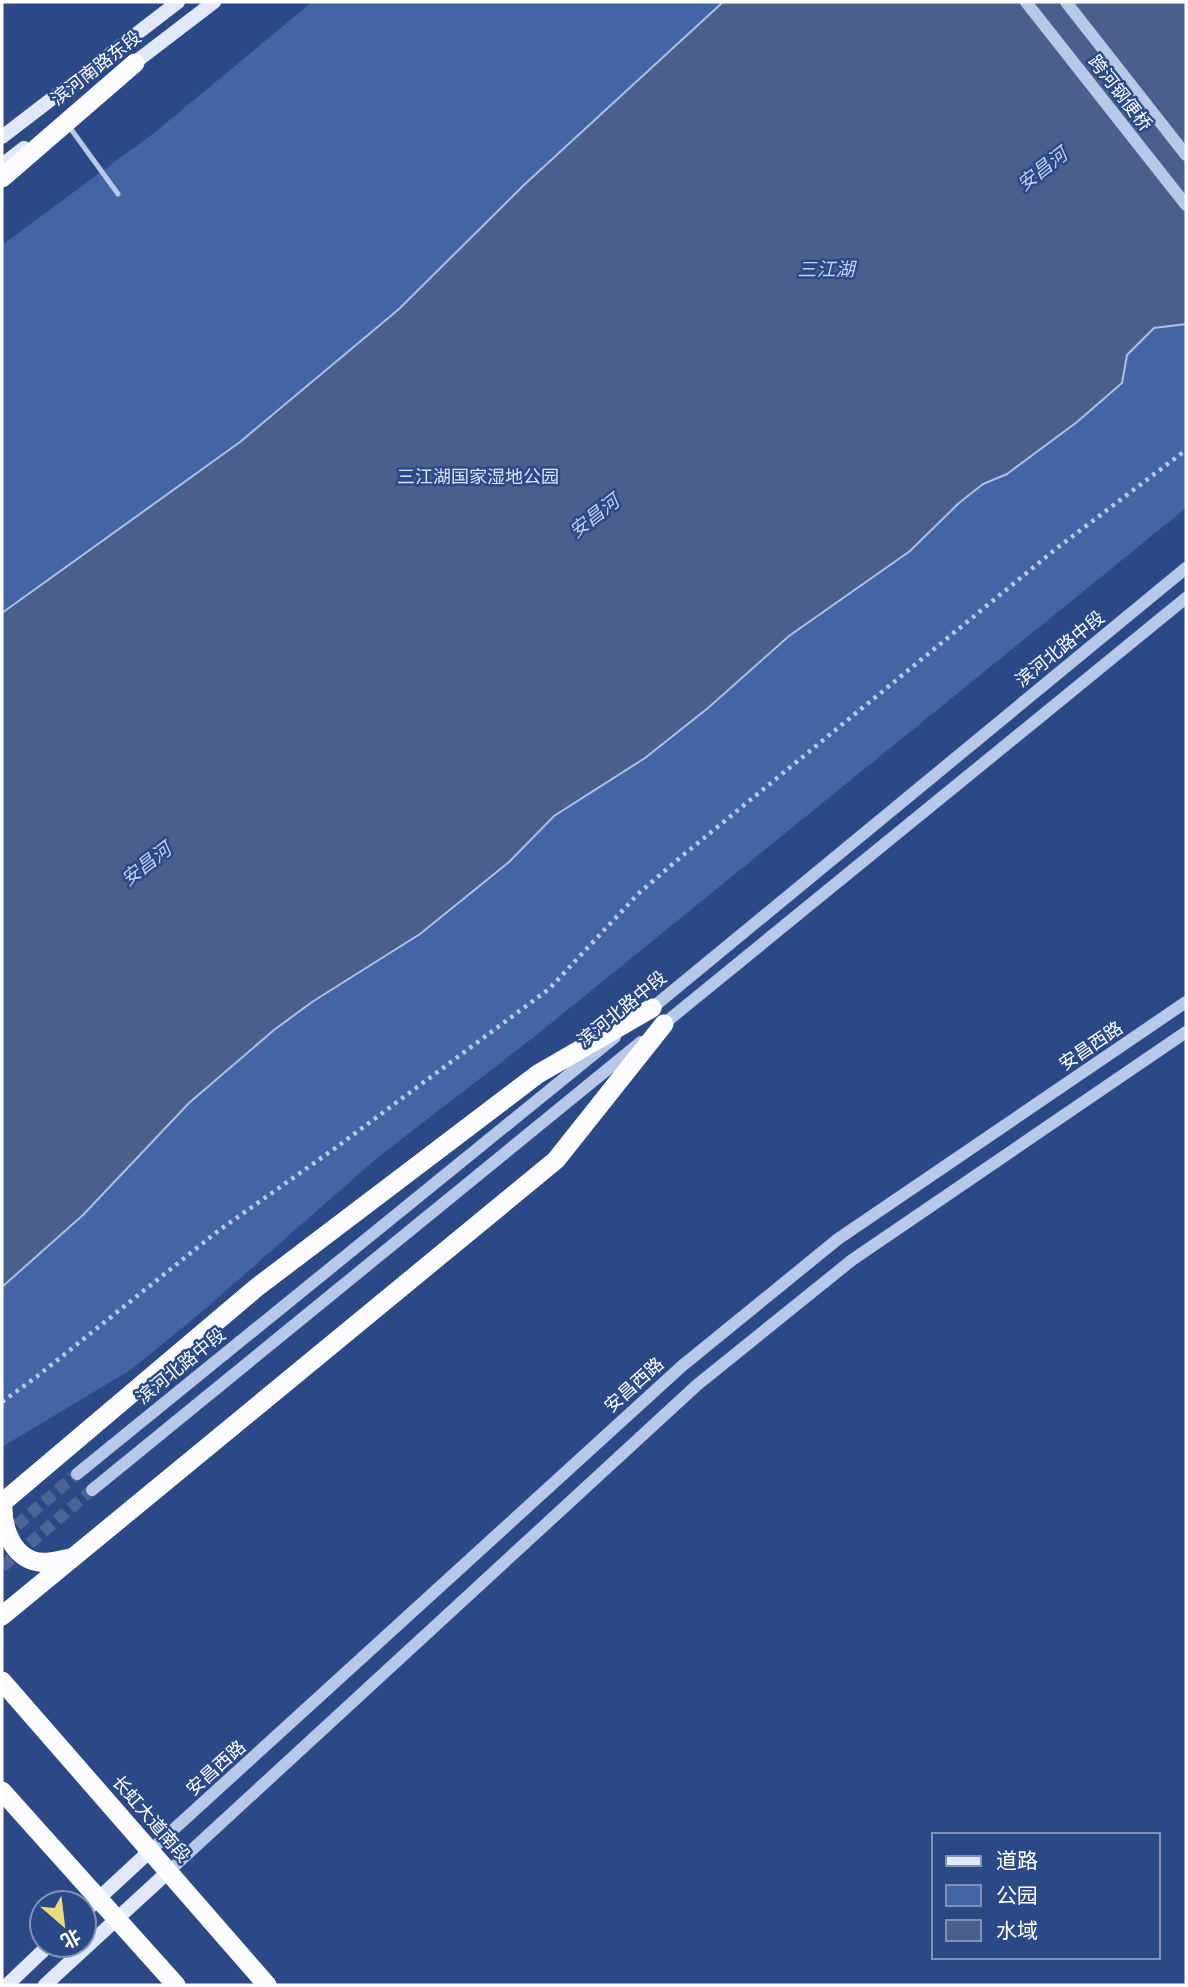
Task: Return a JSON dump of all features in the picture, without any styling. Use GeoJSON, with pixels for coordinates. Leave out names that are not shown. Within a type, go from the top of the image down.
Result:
{"type":"FeatureCollection","features":[{"type":"Feature","properties":{"kind":"highway"},"geometry":{"type":"LineString","coordinates":[[2,178],[64,120],[135,63]]}},
{"type":"Feature","properties":{"kind":"highway"},"geometry":{"type":"LineString","coordinates":[[73,1557],[51,1563],[30,1560],[11,1542],[2,1519],[2,1503],[277,1271],[538,1074],[658,1016]]}},
{"type":"Feature","properties":{"kind":"highway"},"geometry":{"type":"LineString","coordinates":[[2,1616],[555,1160],[658,1016]]}},
{"type":"Feature","properties":{"kind":"highway","name":"长虹大道南段"},"geometry":{"type":"LineString","coordinates":[[2,1681],[267,1985]]}},
{"type":"Feature","properties":{"kind":"highway"},"geometry":{"type":"LineString","coordinates":[[2,1791],[79,1889]]}},
{"type":"Feature","properties":{"kind":"highway"},"geometry":{"type":"LineString","coordinates":[[98,1909],[116,1919],[176,1985]]}},
{"type":"Feature","properties":{"kind":"main road","name":"滨河南路东段"},"geometry":{"type":"LineString","coordinates":[[2,137],[178,2]]}},
{"type":"Feature","properties":{"kind":"main road","name":"滨河南路东段"},"geometry":{"type":"LineString","coordinates":[[135,63],[214,2]]}},
{"type":"Feature","properties":{"kind":"main road","name":"滨河南路东段"},"geometry":{"type":"LineString","coordinates":[[2,165],[64,120]]}},
{"type":"Feature","properties":{"kind":"main road"},"geometry":{"type":"LineString","coordinates":[[98,1899],[151,1850]]}},
{"type":"Feature","properties":{"kind":"main road"},"geometry":{"type":"LineString","coordinates":[[45,1985],[169,1871]]}},
{"type":"Feature","properties":{"kind":"main road"},"geometry":{"type":"LineString","coordinates":[[7,1985],[34,1959]]}},
{"type":"Feature","properties":{"kind":"street","name":"跨河钢便桥"},"geometry":{"type":"LineString","coordinates":[[1026,2],[1186,205]]}},
{"type":"Feature","properties":{"kind":"street","name":"跨河钢便桥"},"geometry":{"type":"LineString","coordinates":[[1066,2],[1186,155]]}},
{"type":"Feature","properties":{"kind":"street","name":"滨河北路中段"},"geometry":{"type":"LineString","coordinates":[[92,1490],[658,1016],[1186,568]]}},
{"type":"Feature","properties":{"kind":"street","name":"滨河北路中段"},"geometry":{"type":"LineString","coordinates":[[77,1474],[1186,598]]}},
{"type":"Feature","properties":{"kind":"street","name":"安昌西路"},"geometry":{"type":"LineString","coordinates":[[151,1850],[682,1366],[838,1239],[1186,1002]]}},
{"type":"Feature","properties":{"kind":"street"},"geometry":{"type":"LineString","coordinates":[[169,1871],[697,1385],[852,1261],[1186,1032]]}},
{"type":"Feature","properties":{"kind":"lane"},"geometry":{"type":"LineString","coordinates":[[64,120],[118,194]]}},
{"type":"Feature","properties":{"kind":"path"},"geometry":{"type":"LineString","coordinates":[[2,1402],[218,1231],[334,1149],[549,989],[638,894],[676,861],[1046,556],[1186,450]]}},
{"type":"Feature","properties":{"kind":"green space","name":"三江湖"},"geometry":{"type":"Polygon","coordinates":[[[312,2],[1186,2],[1186,508],[534,1037],[377,1158],[204,1310],[132,1369],[2,1447],[2,245],[154,133],[312,2]]]}},
{"type":"Feature","properties":{"kind":"water","name":"三江湖"},"geometry":{"type":"Polygon","coordinates":[[[723,2],[1186,2],[1186,324],[1154,328],[1127,355],[1122,383],[1077,422],[1007,474],[983,484],[959,503],[910,551],[789,636],[708,708],[645,758],[554,816],[509,862],[420,934],[312,1002],[274,1030],[189,1103],[83,1215],[2,1287],[2,613],[240,442],[399,309],[524,185],[723,2]]]}},
{"type":"Feature","properties":{"kind":"tunnel"},"geometry":{"type":"LineString","coordinates":[[3,1537],[77,1474]]}},
{"type":"Feature","properties":{"kind":"tunnel"},"geometry":{"type":"LineString","coordinates":[[2,1567],[92,1490]]}},
{"type":"Feature","properties":{"kind":"water label","name":"安昌河"},"geometry":{"type":"Point","coordinates":[1042,169]}},
{"type":"Feature","properties":{"kind":"water label","name":"安昌河"},"geometry":{"type":"Point","coordinates":[594,516]}},
{"type":"Feature","properties":{"kind":"water label","name":"安昌河"},"geometry":{"type":"Point","coordinates":[146,864]}},
{"type":"Feature","properties":{"kind":"park label","name":"三江湖国家湿地公园"},"geometry":{"type":"Point","coordinates":[478,477]}}]}
